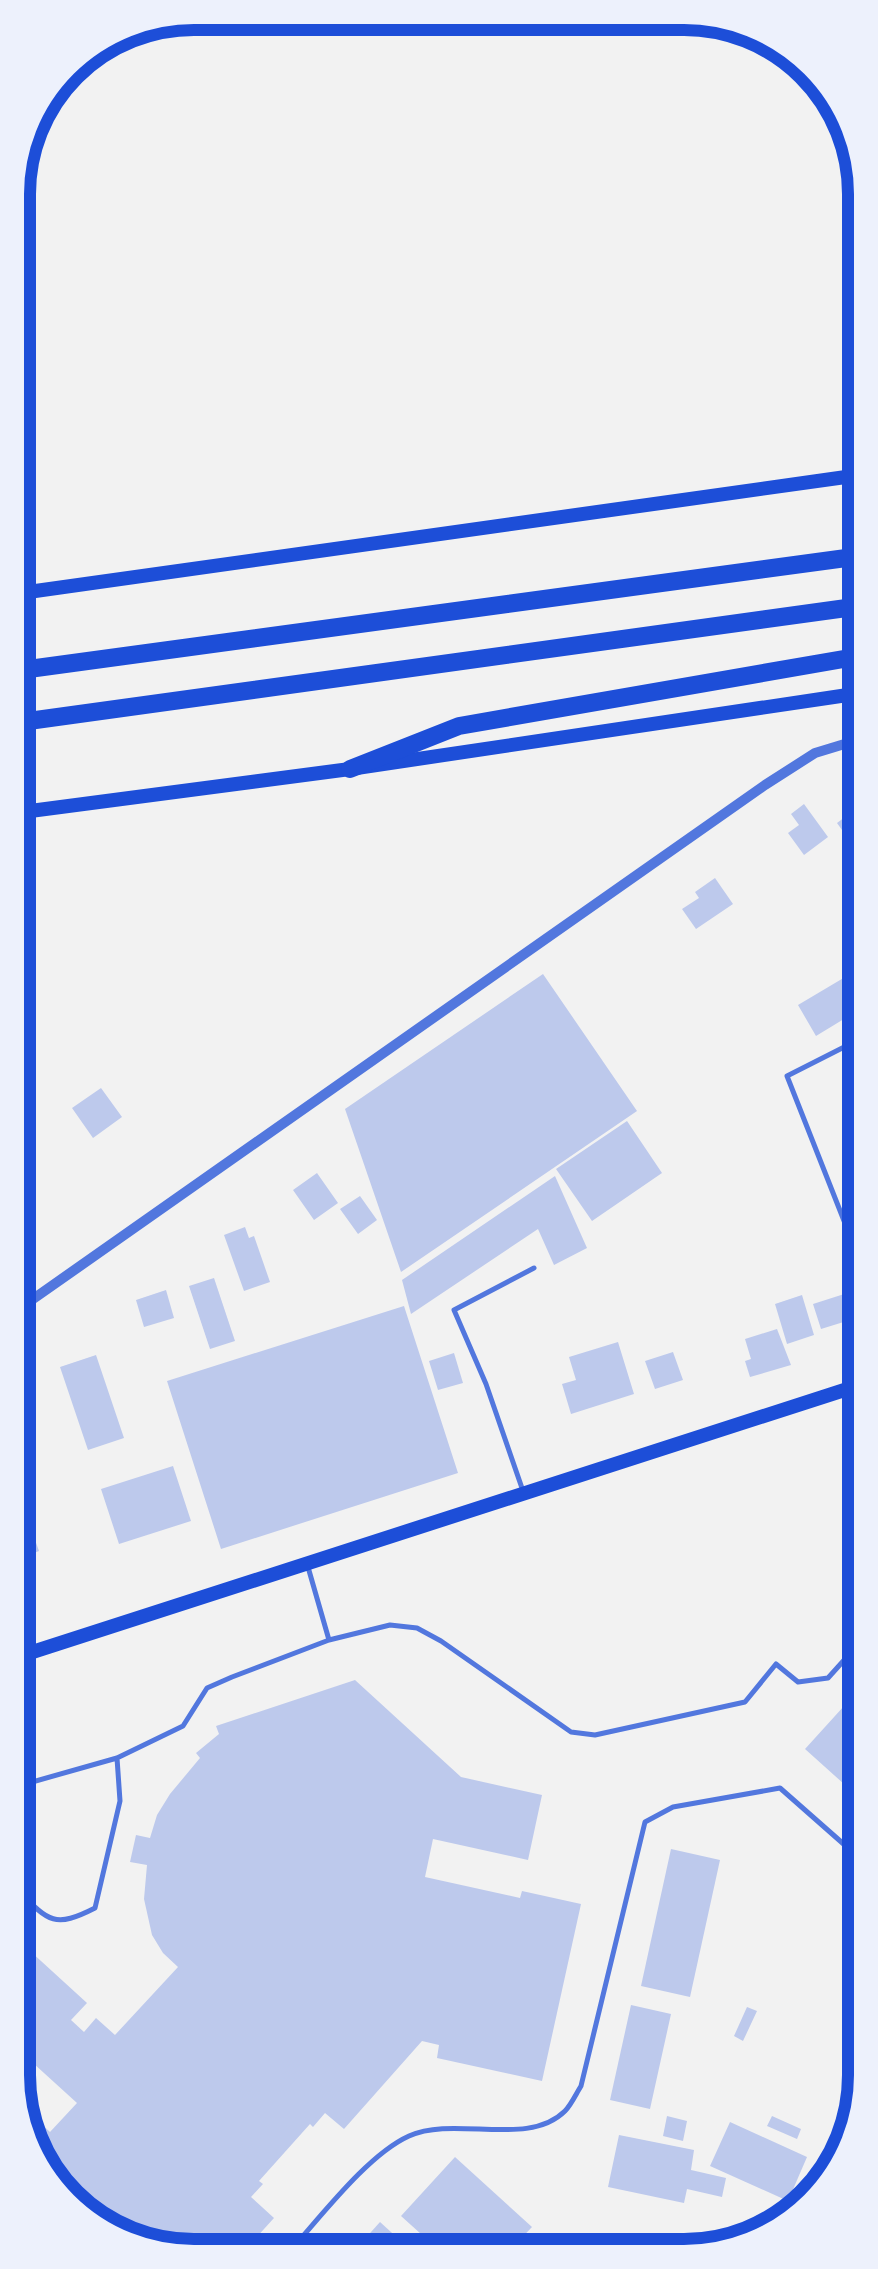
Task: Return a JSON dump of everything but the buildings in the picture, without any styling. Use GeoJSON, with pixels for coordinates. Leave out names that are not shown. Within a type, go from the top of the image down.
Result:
{"type":"FeatureCollection","features":[{"type":"Feature","properties":{"kind":"highway"},"geometry":{"type":"LineString","coordinates":[[30,670],[848,558]]}},
{"type":"Feature","properties":{"kind":"highway"},"geometry":{"type":"LineString","coordinates":[[30,721],[848,608]]}},
{"type":"Feature","properties":{"kind":"highway"},"geometry":{"type":"LineString","coordinates":[[350,769],[459,726],[848,658]]}},
{"type":"Feature","properties":{"kind":"main road"},"geometry":{"type":"LineString","coordinates":[[30,592],[848,477]]}},
{"type":"Feature","properties":{"kind":"main road"},"geometry":{"type":"LineString","coordinates":[[30,811],[848,696]]}},
{"type":"Feature","properties":{"kind":"main road"},"geometry":{"type":"LineString","coordinates":[[30,1653],[848,1389]]}},
{"type":"Feature","properties":{"kind":"street"},"geometry":{"type":"LineString","coordinates":[[30,1300],[765,785],[815,754],[848,743]]}},
{"type":"Feature","properties":{"kind":"lane"},"geometry":{"type":"LineString","coordinates":[[848,1045],[787,1076],[848,1231]]}},
{"type":"Feature","properties":{"kind":"lane"},"geometry":{"type":"LineString","coordinates":[[524,1494],[486,1384],[454,1310],[534,1268]]}},
{"type":"Feature","properties":{"kind":"lane"},"geometry":{"type":"LineString","coordinates":[[307,1564],[328,1640]]}},
{"type":"Feature","properties":{"kind":"lane"},"geometry":{"type":"LineString","coordinates":[[30,1783],[117,1758],[184,1726],[207,1688],[328,1640],[390,1625],[417,1628],[571,1732],[595,1735],[745,1702],[776,1664],[798,1682],[828,1678],[848,1656]]}},
{"type":"Feature","properties":{"kind":"lane"},"geometry":{"type":"LineString","coordinates":[[30,1902],[45,1918],[69,1922],[95,1908],[120,1801],[117,1758]]}},
{"type":"Feature","properties":{"kind":"lane"},"geometry":{"type":"LineString","coordinates":[[300,2239],[376,2158],[410,2136],[447,2126],[510,2130],[544,2124],[564,2112],[582,2086],[646,1822],[673,1807],[780,1788],[848,1848]]}}]}
